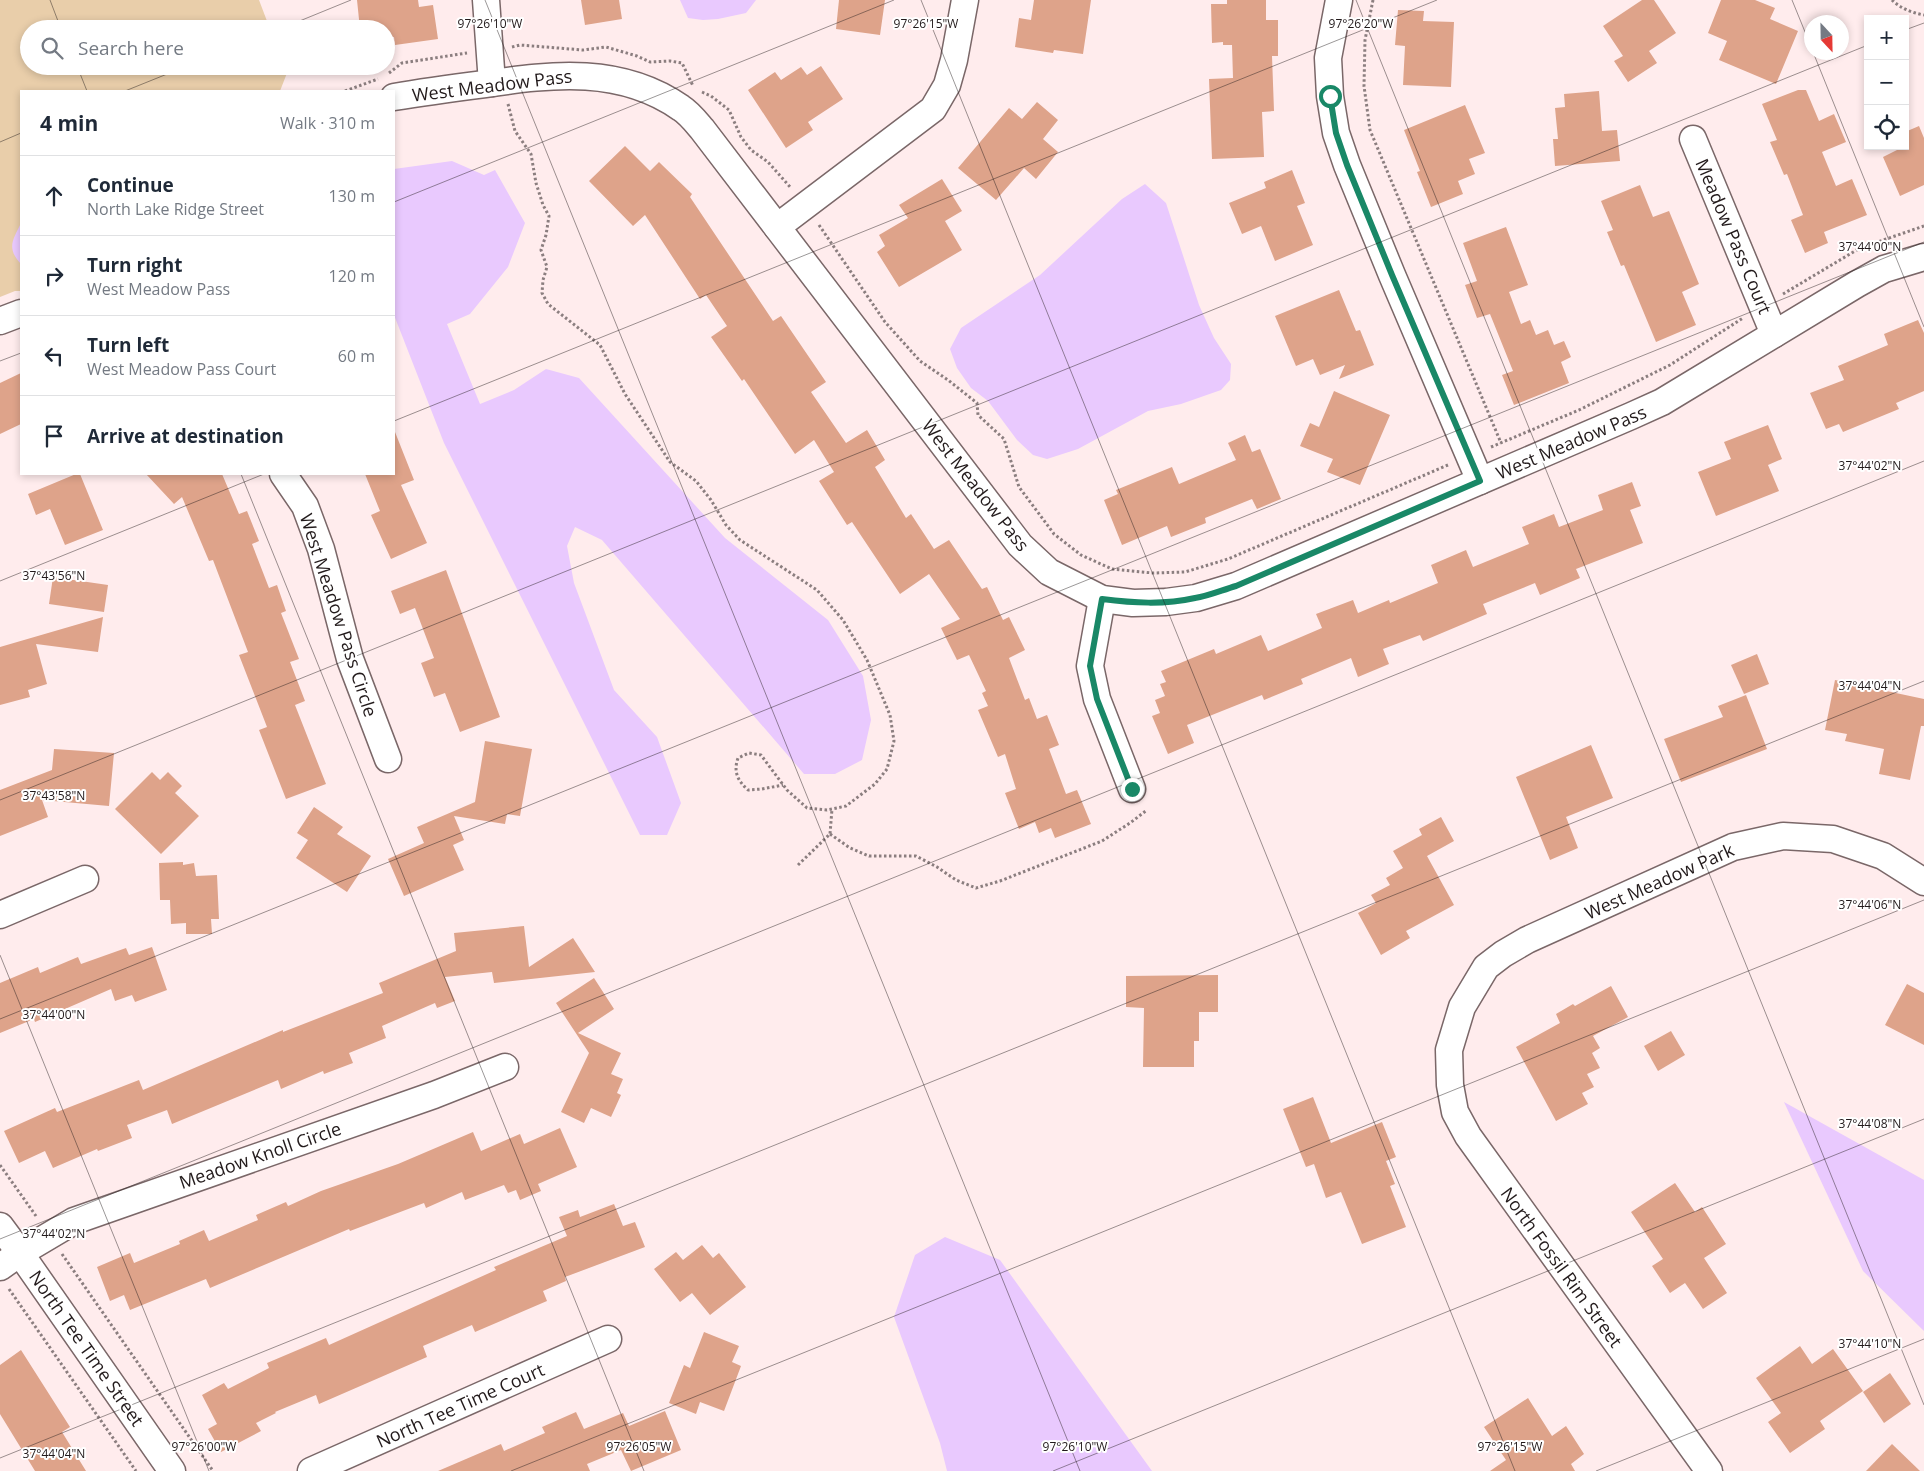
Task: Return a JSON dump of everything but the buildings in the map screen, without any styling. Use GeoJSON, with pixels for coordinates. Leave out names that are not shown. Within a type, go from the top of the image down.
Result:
{"type":"FeatureCollection","features":[{"type":"Feature","properties":{"kind":"street"},"geometry":{"type":"LineString","coordinates":[[486,0],[490,50],[499,91]]}},
{"type":"Feature","properties":{"kind":"street"},"geometry":{"type":"LineString","coordinates":[[777,227],[933,109],[947,85],[954,60],[965,0]]}},
{"type":"Feature","properties":{"kind":"street"},"geometry":{"type":"LineString","coordinates":[[1339,0],[1328,58],[1330,96],[1336,133],[1347,165],[1392,275],[1480,481]]}},
{"type":"Feature","properties":{"kind":"street","name":"West Meadow Pass"},"geometry":{"type":"LineString","coordinates":[[395,97],[499,91],[546,76],[586,75],[624,81],[659,95],[682,108],[702,129],[1020,545],[1049,572],[1102,599],[1133,603],[1166,602],[1196,598],[1236,586],[1662,402],[1884,269],[1924,257]]}},
{"type":"Feature","properties":{"kind":"street","name":"Meadow Pass Court"},"geometry":{"type":"LineString","coordinates":[[1693,139],[1774,334]]}},
{"type":"Feature","properties":{"kind":"street"},"geometry":{"type":"LineString","coordinates":[[0,321],[20,313]]}},
{"type":"Feature","properties":{"kind":"street","name":"West Meadow Pass Circle"},"geometry":{"type":"LineString","coordinates":[[284,475],[305,506],[321,549],[350,658],[388,759]]}},
{"type":"Feature","properties":{"kind":"street"},"geometry":{"type":"LineString","coordinates":[[1102,599],[1090,666],[1097,699],[1141,798]]}},
{"type":"Feature","properties":{"kind":"street","name":"West Meadow Park"},"geometry":{"type":"LineString","coordinates":[[1449,1050],[1462,1007],[1486,967],[1503,954],[1527,940],[1733,847],[1783,836],[1833,840],[1883,856],[1924,882]]}},
{"type":"Feature","properties":{"kind":"street"},"geometry":{"type":"LineString","coordinates":[[0,914],[85,879]]}},
{"type":"Feature","properties":{"kind":"street","name":"North Fossil Rim Street"},"geometry":{"type":"LineString","coordinates":[[1449,1050],[1450,1086],[1455,1112],[1468,1136],[1709,1471]]}},
{"type":"Feature","properties":{"kind":"street","name":"Meadow Knoll Circle"},"geometry":{"type":"LineString","coordinates":[[9,1268],[49,1235],[74,1220],[434,1095],[505,1067]]}},
{"type":"Feature","properties":{"kind":"street","name":"North Tee Time Street"},"geometry":{"type":"LineString","coordinates":[[0,1226],[9,1268],[172,1471]]}},
{"type":"Feature","properties":{"kind":"street","name":"North Tee Time Court"},"geometry":{"type":"LineString","coordinates":[[312,1471],[608,1339]]}},
{"type":"Feature","properties":{"kind":"path"},"geometry":{"type":"LineString","coordinates":[[1373,0],[1365,40],[1364,86],[1370,130],[1501,443]]}},
{"type":"Feature","properties":{"kind":"path"},"geometry":{"type":"LineString","coordinates":[[1892,0],[1916,14],[1924,15]]}},
{"type":"Feature","properties":{"kind":"path"},"geometry":{"type":"LineString","coordinates":[[395,68],[402,63],[520,45],[583,50],[606,47],[650,62],[670,61],[682,63],[695,90],[711,96],[729,110],[741,137],[752,150],[768,162],[788,182],[885,322],[920,361],[977,402],[978,416],[1004,439],[1019,487],[1054,534],[1081,555],[1112,569],[1153,573],[1185,572],[1228,560],[1579,410],[1670,365],[1860,248],[1924,226]]}},
{"type":"Feature","properties":{"kind":"path"},"geometry":{"type":"LineString","coordinates":[[348,90],[386,75]]}},
{"type":"Feature","properties":{"kind":"path"},"geometry":{"type":"LineString","coordinates":[[499,91],[515,131],[531,154],[536,183],[549,216],[541,250],[547,267],[542,280],[542,293],[548,304],[600,345],[625,394],[670,462],[696,481],[711,500],[726,525],[740,540],[817,590],[843,620],[867,660],[890,715],[894,741],[887,769],[875,784],[846,806],[832,809],[807,808],[783,785],[761,755],[749,753],[738,758],[735,767],[739,782],[748,790],[783,785]]}},
{"type":"Feature","properties":{"kind":"path"},"geometry":{"type":"LineString","coordinates":[[830,834],[850,848],[869,856],[916,856],[956,880],[976,888],[1000,881],[1102,841],[1130,823],[1141,798]]}},
{"type":"Feature","properties":{"kind":"path"},"geometry":{"type":"LineString","coordinates":[[798,864],[830,834],[832,809]]}},
{"type":"Feature","properties":{"kind":"path"},"geometry":{"type":"LineString","coordinates":[[0,1165],[214,1471]]}},
{"type":"Feature","properties":{"kind":"path"},"geometry":{"type":"LineString","coordinates":[[9,1268],[136,1471]]}},
{"type":"Feature","properties":{"kind":"shaded area"},"geometry":{"type":"Polygon","coordinates":[[[0,0],[259,0],[267,20],[20,20],[20,75],[286,75],[280,90],[20,90],[20,291],[0,297],[0,0]]]}},
{"type":"Feature","properties":{"kind":"shaded area"},"geometry":{"type":"Polygon","coordinates":[[[680,0],[756,0],[746,13],[703,20],[688,18],[680,0]]]}},
{"type":"Feature","properties":{"kind":"shaded area"},"geometry":{"type":"Polygon","coordinates":[[[452,161],[484,175],[495,170],[525,223],[508,267],[470,314],[447,324],[480,404],[514,390],[546,369],[579,378],[725,538],[828,620],[863,676],[871,720],[862,760],[835,774],[804,774],[602,540],[575,527],[567,546],[574,583],[614,690],[657,737],[681,803],[667,835],[640,835],[444,443],[395,318],[395,169],[452,161]]]}},
{"type":"Feature","properties":{"kind":"shaded area"},"geometry":{"type":"Polygon","coordinates":[[[1145,184],[1166,203],[1199,305],[1214,338],[1231,364],[1230,380],[1221,390],[1181,404],[1148,411],[1078,449],[1047,459],[1033,455],[1017,440],[988,401],[971,388],[957,368],[950,349],[961,328],[1040,275],[1122,199],[1145,184]]]}},
{"type":"Feature","properties":{"kind":"shaded area"},"geometry":{"type":"Polygon","coordinates":[[[20,225],[20,263],[12,248],[20,225]]]}},
{"type":"Feature","properties":{"kind":"shaded area"},"geometry":{"type":"Polygon","coordinates":[[[1784,1102],[1924,1180],[1924,1331],[1863,1271],[1784,1102]]]}},
{"type":"Feature","properties":{"kind":"shaded area"},"geometry":{"type":"Polygon","coordinates":[[[945,1237],[1000,1260],[1152,1471],[947,1471],[940,1443],[894,1317],[915,1255],[945,1237]]]}},
{"type":"Feature","properties":{"kind":"route"},"geometry":{"type":"LineString","coordinates":[[1132,789],[1097,699],[1090,666],[1102,599],[1133,603],[1166,602],[1196,598],[1236,586],[1480,481],[1347,165],[1336,133],[1330,96]]}}]}
